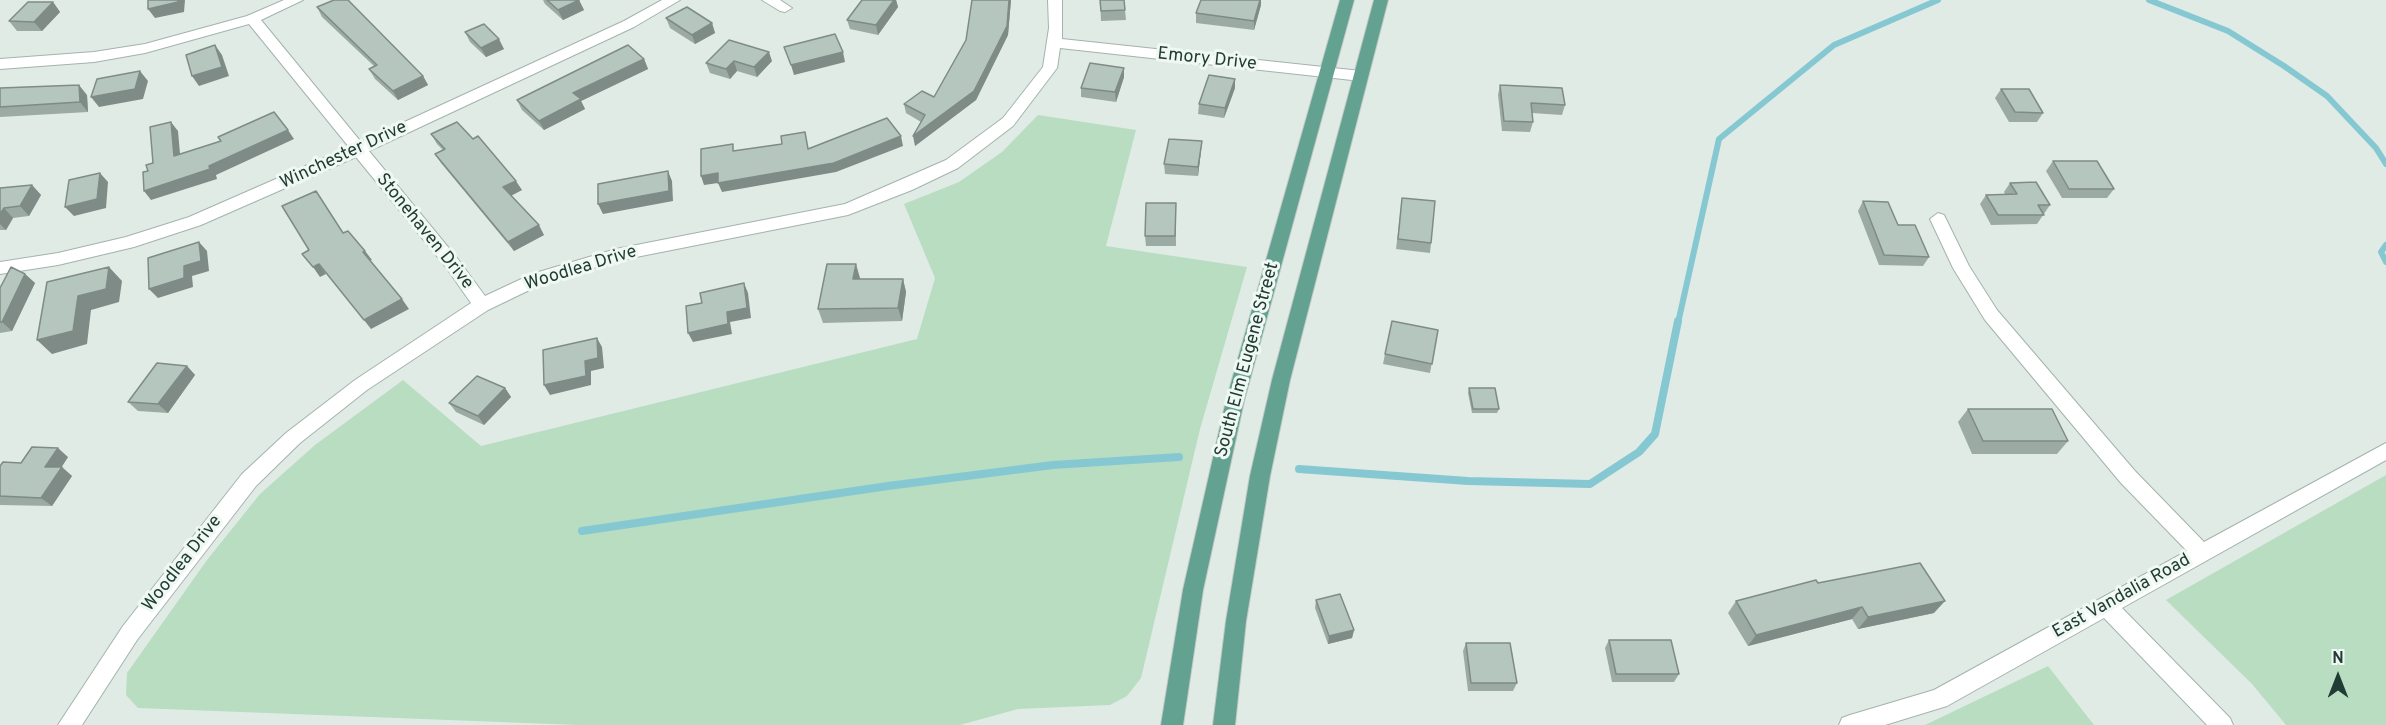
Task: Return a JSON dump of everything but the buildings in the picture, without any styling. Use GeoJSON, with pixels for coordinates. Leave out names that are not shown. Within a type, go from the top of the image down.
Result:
{"type":"FeatureCollection","features":[{"type":"Feature","properties":{"kind":"main road","name":"South Elm Eugene Street"},"geometry":{"type":"LineString","coordinates":[[1172,725],[1194,590],[1235,401],[1347,0]]}},
{"type":"Feature","properties":{"kind":"main road","name":"South Elm Eugene Street"},"geometry":{"type":"LineString","coordinates":[[1224,725],[1236,621],[1260,476],[1281,380],[1381,0]]}},
{"type":"Feature","properties":{"kind":"street"},"geometry":{"type":"LineString","coordinates":[[0,64],[94,57],[145,48],[252,19],[296,0]]}},
{"type":"Feature","properties":{"kind":"street","name":"Winchester Drive"},"geometry":{"type":"LineString","coordinates":[[0,268],[58,259],[128,243],[184,225],[357,150],[629,24],[673,0]]}},
{"type":"Feature","properties":{"kind":"street"},"geometry":{"type":"LineString","coordinates":[[770,0],[785,8]]}},
{"type":"Feature","properties":{"kind":"street","name":"Woodlea Drive"},"geometry":{"type":"LineString","coordinates":[[69,725],[130,633],[249,480],[293,438],[361,385],[482,305],[538,278],[615,255],[848,209],[906,186],[952,164],[1008,122],[1050,68],[1054,43],[1055,0]]}},
{"type":"Feature","properties":{"kind":"street","name":"Stonehaven Drive"},"geometry":{"type":"LineString","coordinates":[[252,19],[451,262],[482,305]]}},
{"type":"Feature","properties":{"kind":"street","name":"Emory Drive"},"geometry":{"type":"LineString","coordinates":[[1054,43],[1360,76]]}},
{"type":"Feature","properties":{"kind":"street"},"geometry":{"type":"LineString","coordinates":[[1938,219],[1961,268],[1991,315],[2128,477],[2201,553]]}},
{"type":"Feature","properties":{"kind":"street","name":"East Vandalia Road"},"geometry":{"type":"LineString","coordinates":[[1850,725],[1939,699],[2386,451]]}},
{"type":"Feature","properties":{"kind":"street"},"geometry":{"type":"LineString","coordinates":[[2106,606],[2222,725]]}},
{"type":"Feature","properties":{"kind":"green space"},"geometry":{"type":"Polygon","coordinates":[[[1038,115],[1136,130],[1106,246],[1247,267],[1200,429],[1141,678],[1127,696],[1110,705],[1018,709],[960,725],[578,725],[138,708],[126,695],[127,673],[207,560],[260,494],[315,445],[403,380],[481,446],[917,339],[935,278],[904,204],[959,182],[1002,152],[1038,115]]]}},
{"type":"Feature","properties":{"kind":"green space"},"geometry":{"type":"Polygon","coordinates":[[[2386,475],[2386,725],[2286,725],[2252,684],[2166,600],[2386,475]]]}},
{"type":"Feature","properties":{"kind":"green space"},"geometry":{"type":"Polygon","coordinates":[[[2048,666],[2094,725],[1925,725],[2048,666]]]}},
{"type":"Feature","properties":{"kind":"waterway"},"geometry":{"type":"LineString","coordinates":[[1678,323],[1719,139],[1834,45],[1938,0]]}},
{"type":"Feature","properties":{"kind":"waterway"},"geometry":{"type":"LineString","coordinates":[[2149,0],[2228,31],[2284,66],[2327,96],[2376,148],[2386,164]]}},
{"type":"Feature","properties":{"kind":"waterway"},"geometry":{"type":"LineString","coordinates":[[2386,245],[2381,252],[2386,262]]}},
{"type":"Feature","properties":{"kind":"waterway"},"geometry":{"type":"LineString","coordinates":[[1299,469],[1468,481],[1590,484],[1639,452],[1655,434],[1678,321]]}},
{"type":"Feature","properties":{"kind":"waterway"},"geometry":{"type":"LineString","coordinates":[[582,531],[888,486],[1053,465],[1179,457]]}}]}
